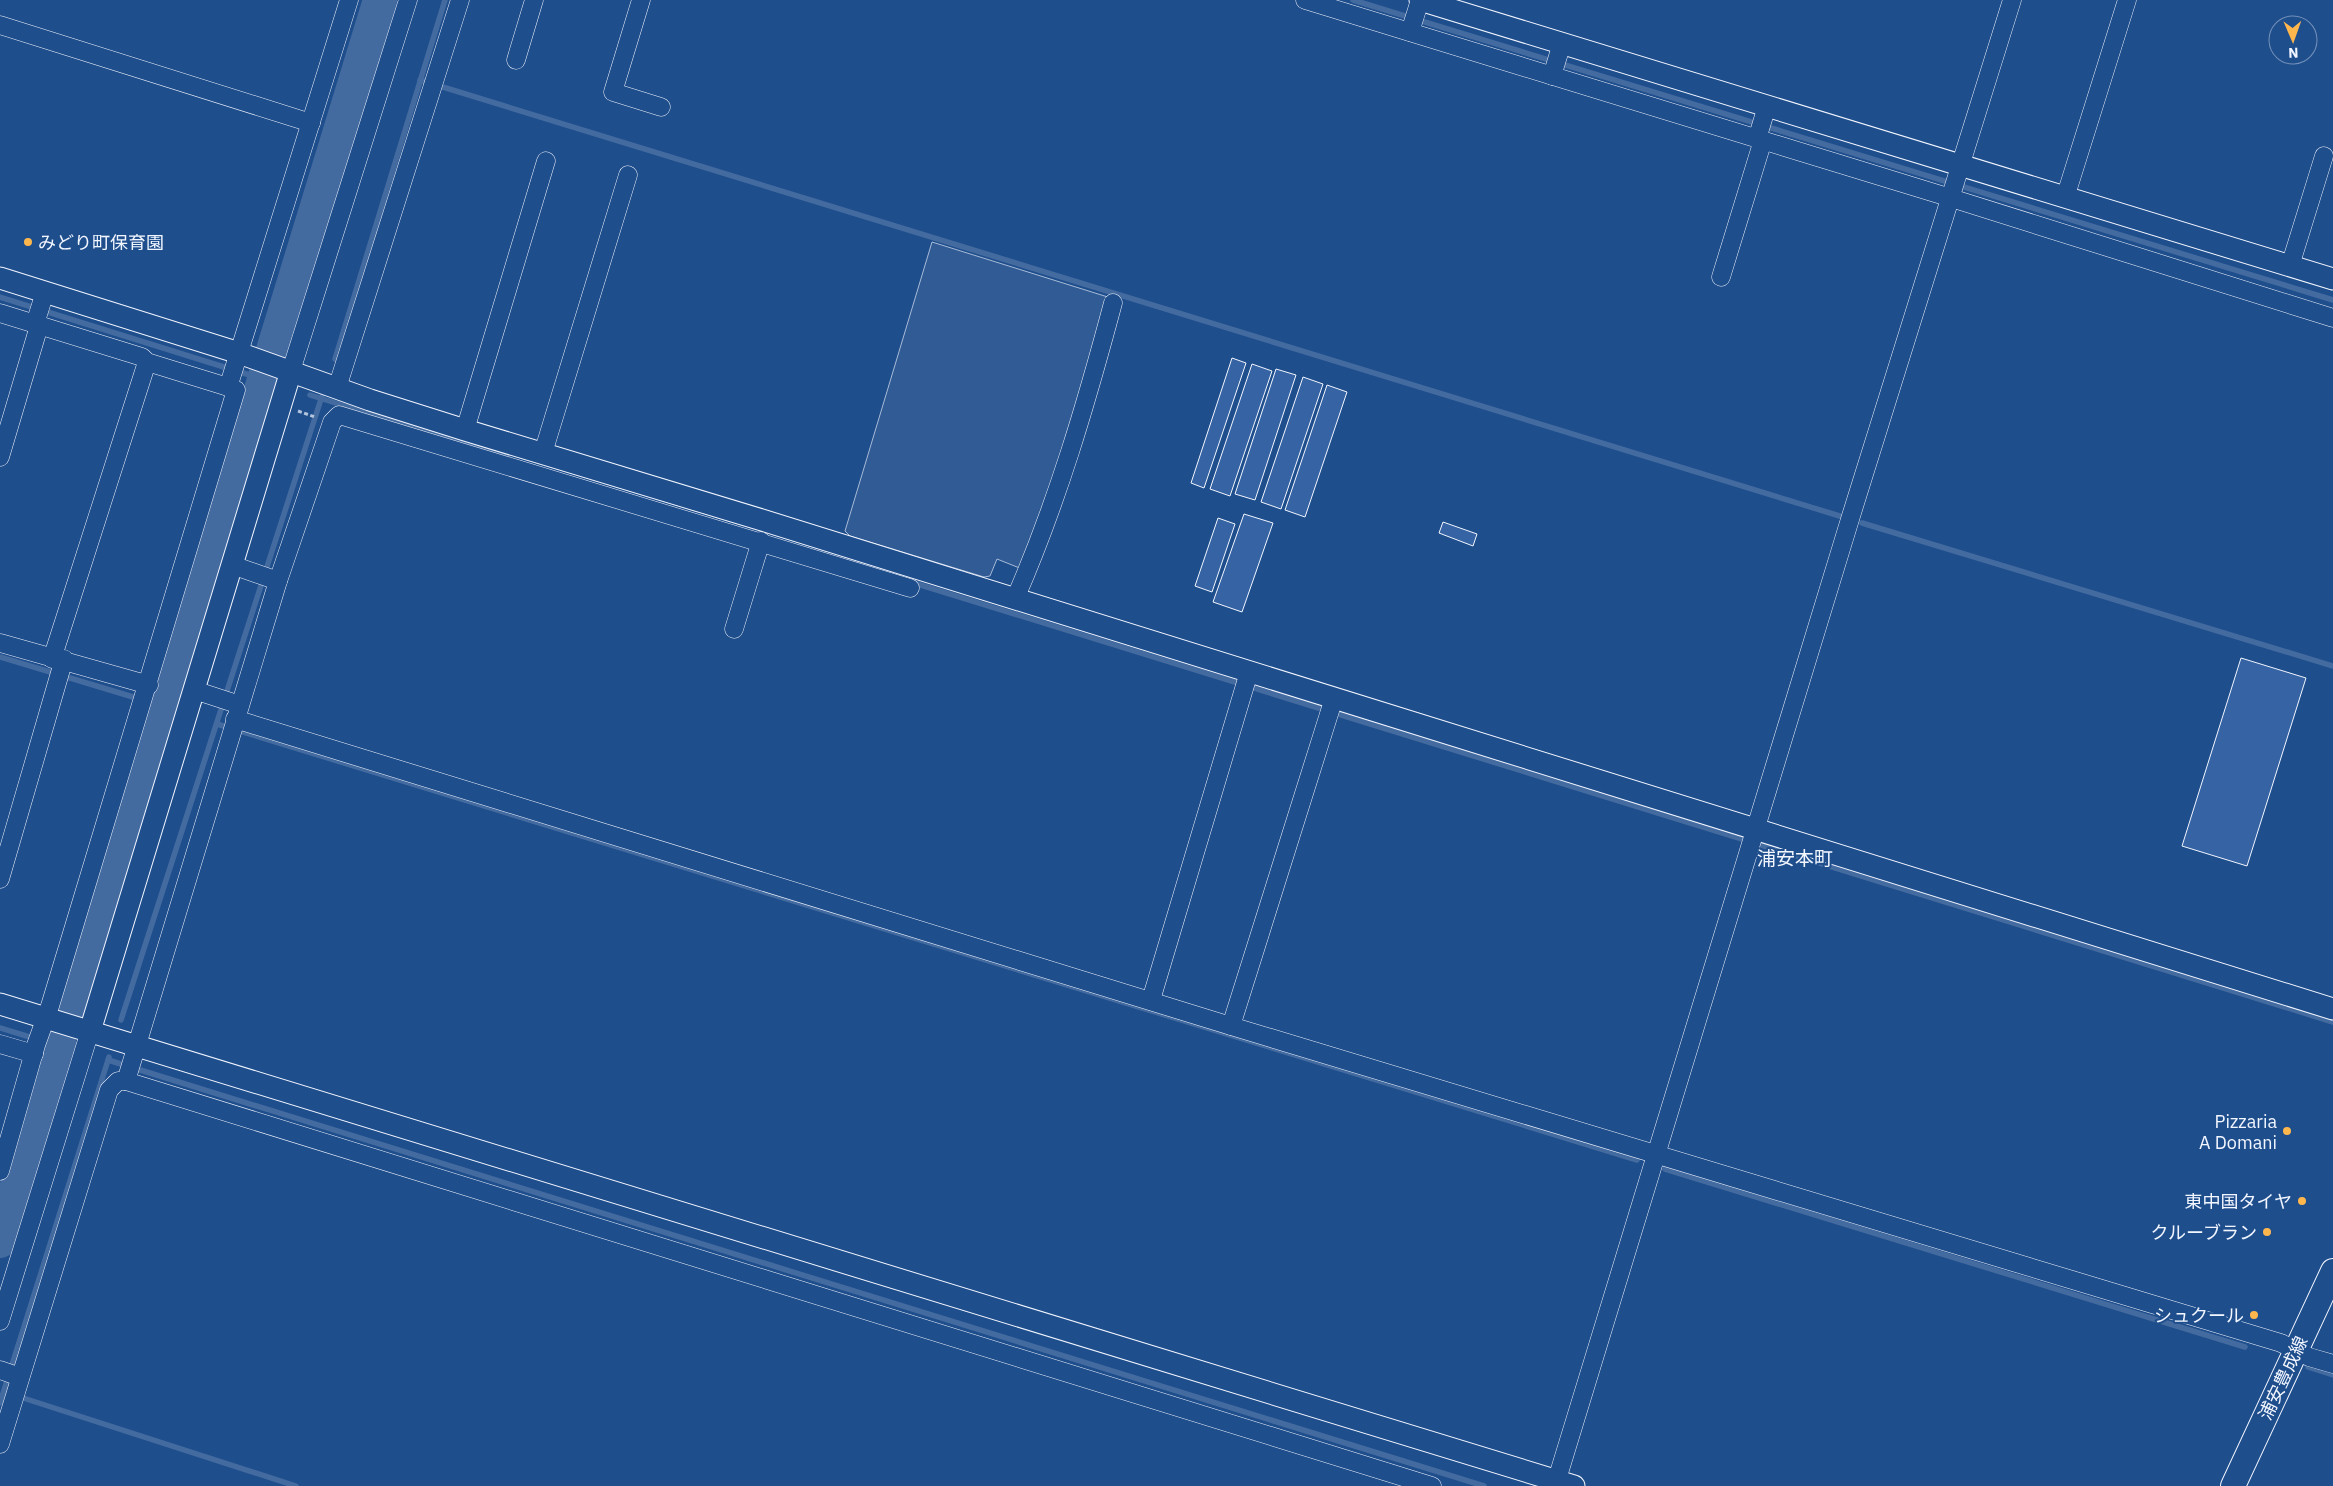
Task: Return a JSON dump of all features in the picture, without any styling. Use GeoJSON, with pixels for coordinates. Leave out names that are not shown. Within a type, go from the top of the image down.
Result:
{"type":"FeatureCollection","features":[{"type":"Feature","properties":{"kind":"main road","name":"浦安豊成線"},"geometry":{"type":"LineString","coordinates":[[2233,1486],[2333,1271]]}},
{"type":"Feature","properties":{"kind":"street"},"geometry":{"type":"LineString","coordinates":[[0,1171],[39,1038],[149,684],[236,390],[237,368],[349,0]]}},
{"type":"Feature","properties":{"kind":"street"},"geometry":{"type":"LineString","coordinates":[[0,1321],[232,565],[287,370],[408,0]]}},
{"type":"Feature","properties":{"kind":"street"},"geometry":{"type":"LineString","coordinates":[[0,1444],[11,1381],[109,1090],[131,1064],[232,714],[269,578],[341,401],[460,0]]}},
{"type":"Feature","properties":{"kind":"street"},"geometry":{"type":"LineString","coordinates":[[516,60],[534,0]]}},
{"type":"Feature","properties":{"kind":"street"},"geometry":{"type":"LineString","coordinates":[[642,0],[613,92],[661,107]]}},
{"type":"Feature","properties":{"kind":"street"},"geometry":{"type":"LineString","coordinates":[[1305,0],[1415,18],[1557,61],[1762,127],[1956,184],[2333,318]]}},
{"type":"Feature","properties":{"kind":"street"},"geometry":{"type":"LineString","coordinates":[[131,1064],[1562,1484],[1657,1155],[1854,507],[2012,0]]}},
{"type":"Feature","properties":{"kind":"street"},"geometry":{"type":"LineString","coordinates":[[2065,198],[2127,0]]}},
{"type":"Feature","properties":{"kind":"street"},"geometry":{"type":"LineString","coordinates":[[1415,18],[1557,61],[1762,127],[1956,184],[2065,198],[2333,279]]}},
{"type":"Feature","properties":{"kind":"street"},"geometry":{"type":"LineString","coordinates":[[0,25],[311,123]]}},
{"type":"Feature","properties":{"kind":"street"},"geometry":{"type":"LineString","coordinates":[[1721,278],[1762,127]]}},
{"type":"Feature","properties":{"kind":"street"},"geometry":{"type":"LineString","coordinates":[[2290,266],[2324,156]]}},
{"type":"Feature","properties":{"kind":"street"},"geometry":{"type":"LineString","coordinates":[[464,430],[546,161]]}},
{"type":"Feature","properties":{"kind":"street"},"geometry":{"type":"LineString","coordinates":[[534,460],[628,175]]}},
{"type":"Feature","properties":{"kind":"street"},"geometry":{"type":"LineString","coordinates":[[0,278],[39,313],[142,357],[147,362],[287,370],[341,401],[534,460],[759,533],[862,564],[1015,599],[1247,681],[1756,830],[2333,1009]]}},
{"type":"Feature","properties":{"kind":"street"},"geometry":{"type":"LineString","coordinates":[[1015,599],[1042,538],[1081,422],[1113,303]]}},
{"type":"Feature","properties":{"kind":"street"},"geometry":{"type":"LineString","coordinates":[[0,313],[39,313],[237,368]]}},
{"type":"Feature","properties":{"kind":"street"},"geometry":{"type":"LineString","coordinates":[[0,457],[39,313]]}},
{"type":"Feature","properties":{"kind":"street"},"geometry":{"type":"LineString","coordinates":[[0,879],[147,362]]}},
{"type":"Feature","properties":{"kind":"street"},"geometry":{"type":"LineString","coordinates":[[341,401],[370,400],[464,430],[534,460]]}},
{"type":"Feature","properties":{"kind":"street"},"geometry":{"type":"LineString","coordinates":[[734,628],[759,533]]}},
{"type":"Feature","properties":{"kind":"street"},"geometry":{"type":"LineString","coordinates":[[862,564],[910,588]]}},
{"type":"Feature","properties":{"kind":"street"},"geometry":{"type":"LineString","coordinates":[[232,565],[269,578]]}},
{"type":"Feature","properties":{"kind":"street"},"geometry":{"type":"LineString","coordinates":[[0,643],[59,667],[149,684]]}},
{"type":"Feature","properties":{"kind":"street"},"geometry":{"type":"LineString","coordinates":[[1151,1000],[1247,681]]}},
{"type":"Feature","properties":{"kind":"street"},"geometry":{"type":"LineString","coordinates":[[194,690],[232,714],[1231,1026],[2281,1343],[2333,1364]]}},
{"type":"Feature","properties":{"kind":"street"},"geometry":{"type":"LineString","coordinates":[[1231,1026],[1332,707]]}},
{"type":"Feature","properties":{"kind":"street"},"geometry":{"type":"LineString","coordinates":[[0,1004],[39,1038]]}},
{"type":"Feature","properties":{"kind":"street"},"geometry":{"type":"LineString","coordinates":[[0,1044],[90,1031],[131,1064],[1432,1486]]}},
{"type":"Feature","properties":{"kind":"shaded area"},"geometry":{"type":"Polygon","coordinates":[[[932,242],[1111,298],[1068,442],[1022,569],[997,559],[990,576],[984,577],[850,536],[845,531],[932,242]]]}},
{"type":"Feature","properties":{"kind":"building"},"geometry":{"type":"Polygon","coordinates":[[[1232,358],[1246,363],[1204,488],[1191,483],[1232,358]]]}},
{"type":"Feature","properties":{"kind":"building"},"geometry":{"type":"Polygon","coordinates":[[[1252,364],[1272,371],[1230,496],[1210,489],[1252,364]]]}},
{"type":"Feature","properties":{"kind":"building"},"geometry":{"type":"Polygon","coordinates":[[[1276,369],[1296,375],[1255,500],[1235,494],[1276,369]]]}},
{"type":"Feature","properties":{"kind":"building"},"geometry":{"type":"Polygon","coordinates":[[[1303,377],[1323,384],[1281,509],[1261,502],[1303,377]]]}},
{"type":"Feature","properties":{"kind":"building"},"geometry":{"type":"Polygon","coordinates":[[[1327,385],[1347,392],[1305,517],[1285,510],[1327,385]]]}},
{"type":"Feature","properties":{"kind":"building"},"geometry":{"type":"Polygon","coordinates":[[[1244,514],[1273,523],[1242,612],[1213,602],[1244,514]]]}},
{"type":"Feature","properties":{"kind":"building"},"geometry":{"type":"Polygon","coordinates":[[[1218,518],[1235,524],[1212,592],[1195,586],[1218,518]]]}},
{"type":"Feature","properties":{"kind":"building"},"geometry":{"type":"Polygon","coordinates":[[[1443,522],[1477,534],[1473,546],[1439,533],[1443,522]]]}},
{"type":"Feature","properties":{"kind":"building"},"geometry":{"type":"Polygon","coordinates":[[[2241,658],[2306,678],[2247,866],[2182,846],[2241,658]]]}},
{"type":"Feature","properties":{"kind":"waterway"},"geometry":{"type":"LineString","coordinates":[[70,1015],[380,0]]}},
{"type":"Feature","properties":{"kind":"waterway"},"geometry":{"type":"LineString","coordinates":[[335,359],[445,0]]}},
{"type":"Feature","properties":{"kind":"waterway"},"geometry":{"type":"LineString","coordinates":[[1353,0],[2333,300]]}},
{"type":"Feature","properties":{"kind":"waterway"},"geometry":{"type":"LineString","coordinates":[[420,80],[1843,517]]}},
{"type":"Feature","properties":{"kind":"waterway"},"geometry":{"type":"LineString","coordinates":[[0,297],[272,382]]}},
{"type":"Feature","properties":{"kind":"waterway"},"geometry":{"type":"LineString","coordinates":[[310,395],[508,457]]}},
{"type":"Feature","properties":{"kind":"waterway"},"geometry":{"type":"LineString","coordinates":[[121,1020],[322,396]]}},
{"type":"Feature","properties":{"kind":"waterway"},"geometry":{"type":"LineString","coordinates":[[1862,523],[2333,666]]}},
{"type":"Feature","properties":{"kind":"waterway"},"geometry":{"type":"LineString","coordinates":[[911,582],[1742,839]]}},
{"type":"Feature","properties":{"kind":"waterway"},"geometry":{"type":"LineString","coordinates":[[0,657],[133,697]]}},
{"type":"Feature","properties":{"kind":"waterway"},"geometry":{"type":"LineString","coordinates":[[156,704],[164,707]]}},
{"type":"Feature","properties":{"kind":"waterway"},"geometry":{"type":"LineString","coordinates":[[217,724],[1637,1160]]}},
{"type":"Feature","properties":{"kind":"waterway"},"geometry":{"type":"LineString","coordinates":[[1761,845],[2333,1022]]}},
{"type":"Feature","properties":{"kind":"waterway"},"geometry":{"type":"LineString","coordinates":[[0,1028],[46,1042],[59,1050]]}},
{"type":"Feature","properties":{"kind":"waterway"},"geometry":{"type":"LineString","coordinates":[[0,1241],[60,1046]]}},
{"type":"Feature","properties":{"kind":"waterway"},"geometry":{"type":"LineString","coordinates":[[0,1403],[109,1057]]}},
{"type":"Feature","properties":{"kind":"waterway"},"geometry":{"type":"LineString","coordinates":[[108,1060],[1484,1486]]}},
{"type":"Feature","properties":{"kind":"waterway"},"geometry":{"type":"LineString","coordinates":[[1665,1169],[2245,1347]]}},
{"type":"Feature","properties":{"kind":"waterway"},"geometry":{"type":"LineString","coordinates":[[2308,1367],[2333,1375]]}},
{"type":"Feature","properties":{"kind":"waterway"},"geometry":{"type":"LineString","coordinates":[[17,1396],[296,1486]]}},
{"type":"Feature","properties":{"kind":"place","name":"みどり町保育園"},"geometry":{"type":"Point","coordinates":[28,242]}},
{"type":"Feature","properties":{"kind":"place","name":"Pizzaria A Domani"},"geometry":{"type":"Point","coordinates":[2287,1131]}},
{"type":"Feature","properties":{"kind":"place","name":"東中国タイヤ"},"geometry":{"type":"Point","coordinates":[2302,1201]}},
{"type":"Feature","properties":{"kind":"place","name":"クルーブラン"},"geometry":{"type":"Point","coordinates":[2267,1232]}},
{"type":"Feature","properties":{"kind":"place","name":"シュクール"},"geometry":{"type":"Point","coordinates":[2254,1315]}},
{"type":"Feature","properties":{"kind":"district","name":"浦安本町"},"geometry":{"type":"Point","coordinates":[1795,858]}}]}
